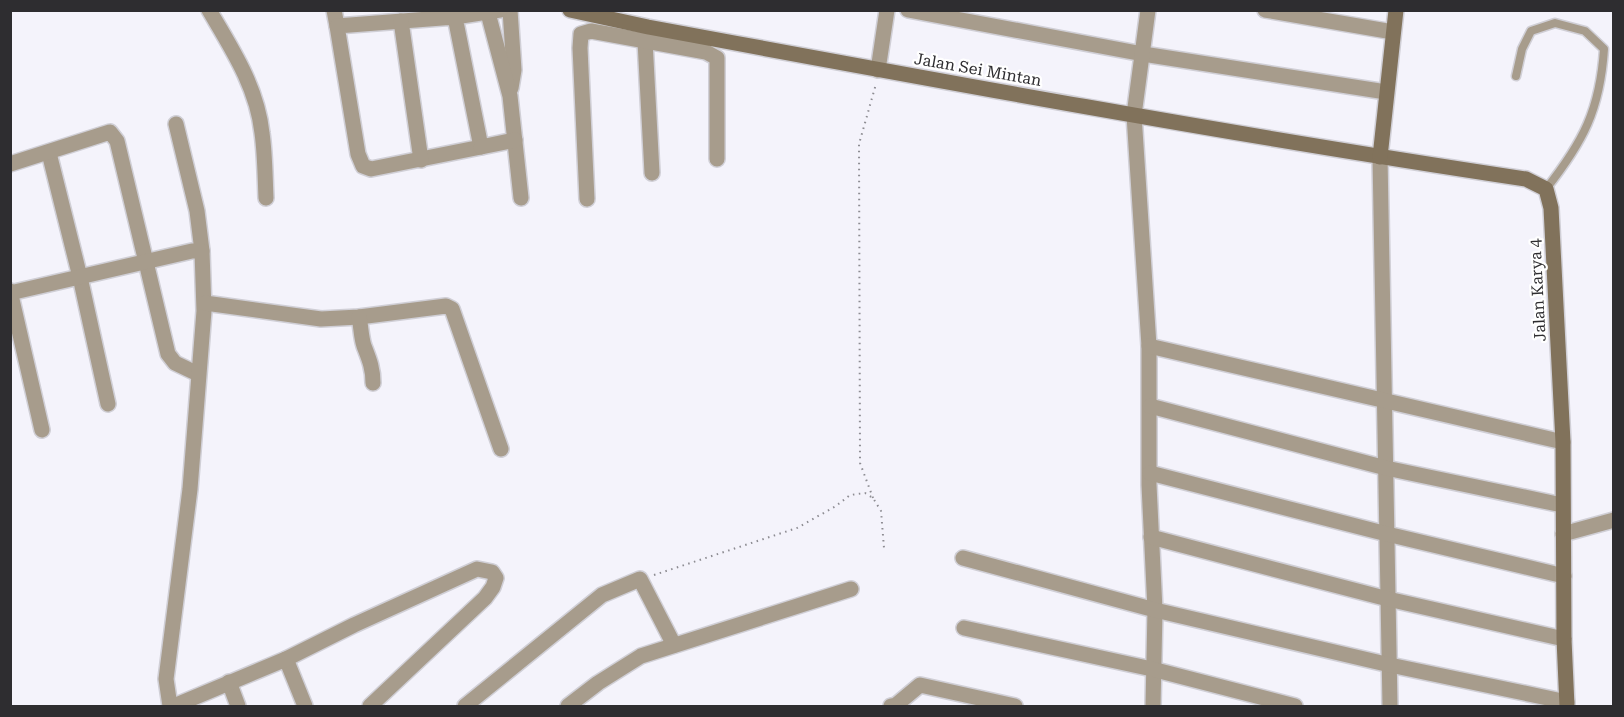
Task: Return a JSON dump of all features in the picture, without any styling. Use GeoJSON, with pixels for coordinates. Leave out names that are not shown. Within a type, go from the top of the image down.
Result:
{"type":"FeatureCollection","features":[{"type":"Feature","properties":{"kind":"main road","name":"Jalan Sei Mintan"},"geometry":{"type":"LineString","coordinates":[[570,10],[646,34],[878,70],[1380,157]]}},
{"type":"Feature","properties":{"kind":"main road"},"geometry":{"type":"LineString","coordinates":[[1396,10],[1380,157],[1526,179],[1546,189]]}},
{"type":"Feature","properties":{"kind":"main road","name":"Jalan Karya 4"},"geometry":{"type":"LineString","coordinates":[[1546,189],[1551,207],[1563,442],[1564,639],[1567,704]]}},
{"type":"Feature","properties":{"kind":"street"},"geometry":{"type":"LineString","coordinates":[[209,10],[241,65],[255,100],[262,132],[266,198]]}},
{"type":"Feature","properties":{"kind":"street"},"geometry":{"type":"LineString","coordinates":[[334,10],[358,154],[363,166],[371,169],[514,140]]}},
{"type":"Feature","properties":{"kind":"street"},"geometry":{"type":"LineString","coordinates":[[510,10],[514,70],[510,96]]}},
{"type":"Feature","properties":{"kind":"street"},"geometry":{"type":"LineString","coordinates":[[878,70],[887,10]]}},
{"type":"Feature","properties":{"kind":"street"},"geometry":{"type":"LineString","coordinates":[[908,10],[1143,54],[1386,92]]}},
{"type":"Feature","properties":{"kind":"street"},"geometry":{"type":"LineString","coordinates":[[1148,10],[1134,115],[1149,346],[1151,537],[1155,610],[1153,706]]}},
{"type":"Feature","properties":{"kind":"street"},"geometry":{"type":"LineString","coordinates":[[1265,10],[1393,32]]}},
{"type":"Feature","properties":{"kind":"street"},"geometry":{"type":"LineString","coordinates":[[337,26],[494,12],[510,96],[521,198]]}},
{"type":"Feature","properties":{"kind":"street"},"geometry":{"type":"LineString","coordinates":[[455,17],[481,147]]}},
{"type":"Feature","properties":{"kind":"street"},"geometry":{"type":"LineString","coordinates":[[401,21],[421,160]]}},
{"type":"Feature","properties":{"kind":"street"},"geometry":{"type":"LineString","coordinates":[[587,199],[581,34],[591,31],[646,34],[706,52],[717,58],[717,159]]}},
{"type":"Feature","properties":{"kind":"street"},"geometry":{"type":"LineString","coordinates":[[646,34],[652,173]]}},
{"type":"Feature","properties":{"kind":"street"},"geometry":{"type":"LineString","coordinates":[[176,124],[197,211],[205,303],[189,489],[166,679],[172,706],[286,659],[477,569],[492,572],[496,578],[494,587],[485,598],[370,706]]}},
{"type":"Feature","properties":{"kind":"street"},"geometry":{"type":"LineString","coordinates":[[10,164],[110,132],[114,135],[168,354],[176,363],[198,374]]}},
{"type":"Feature","properties":{"kind":"street"},"geometry":{"type":"LineString","coordinates":[[49,153],[81,278],[108,404]]}},
{"type":"Feature","properties":{"kind":"street"},"geometry":{"type":"LineString","coordinates":[[1380,157],[1390,706]]}},
{"type":"Feature","properties":{"kind":"street"},"geometry":{"type":"LineString","coordinates":[[42,430],[11,293],[202,250]]}},
{"type":"Feature","properties":{"kind":"street"},"geometry":{"type":"LineString","coordinates":[[205,303],[321,319],[359,317],[446,306],[452,309],[501,449]]}},
{"type":"Feature","properties":{"kind":"street"},"geometry":{"type":"LineString","coordinates":[[359,317],[364,344],[370,356],[373,383]]}},
{"type":"Feature","properties":{"kind":"street"},"geometry":{"type":"LineString","coordinates":[[1149,346],[1563,442]]}},
{"type":"Feature","properties":{"kind":"street"},"geometry":{"type":"LineString","coordinates":[[1150,406],[1386,468],[1562,505]]}},
{"type":"Feature","properties":{"kind":"street"},"geometry":{"type":"LineString","coordinates":[[1150,473],[1387,534],[1564,576]]}},
{"type":"Feature","properties":{"kind":"street"},"geometry":{"type":"LineString","coordinates":[[1563,534],[1614,520]]}},
{"type":"Feature","properties":{"kind":"street"},"geometry":{"type":"LineString","coordinates":[[1151,537],[1388,599],[1564,639]]}},
{"type":"Feature","properties":{"kind":"street"},"geometry":{"type":"LineString","coordinates":[[963,558],[1155,610],[1567,704]]}},
{"type":"Feature","properties":{"kind":"street"},"geometry":{"type":"LineString","coordinates":[[465,706],[602,595],[640,579],[674,645]]}},
{"type":"Feature","properties":{"kind":"street"},"geometry":{"type":"LineString","coordinates":[[568,706],[598,683],[641,656],[851,589]]}},
{"type":"Feature","properties":{"kind":"street"},"geometry":{"type":"LineString","coordinates":[[964,628],[1152,669],[1295,706]]}},
{"type":"Feature","properties":{"kind":"street"},"geometry":{"type":"LineString","coordinates":[[286,659],[305,706]]}},
{"type":"Feature","properties":{"kind":"street"},"geometry":{"type":"LineString","coordinates":[[229,682],[238,706]]}},
{"type":"Feature","properties":{"kind":"street"},"geometry":{"type":"LineString","coordinates":[[891,706],[896,705],[920,685],[1015,706]]}},
{"type":"Feature","properties":{"kind":"lane"},"geometry":{"type":"LineString","coordinates":[[1516,76],[1522,49],[1531,31],[1555,23],[1585,31],[1604,49],[1602,80],[1591,119],[1565,164],[1546,189]]}},
{"type":"Feature","properties":{"kind":"path"},"geometry":{"type":"LineString","coordinates":[[878,70],[876,89],[858,144],[860,463],[873,498],[881,511],[884,548]]}},
{"type":"Feature","properties":{"kind":"path"},"geometry":{"type":"LineString","coordinates":[[640,579],[798,528],[850,495],[865,493],[873,498]]}}]}
